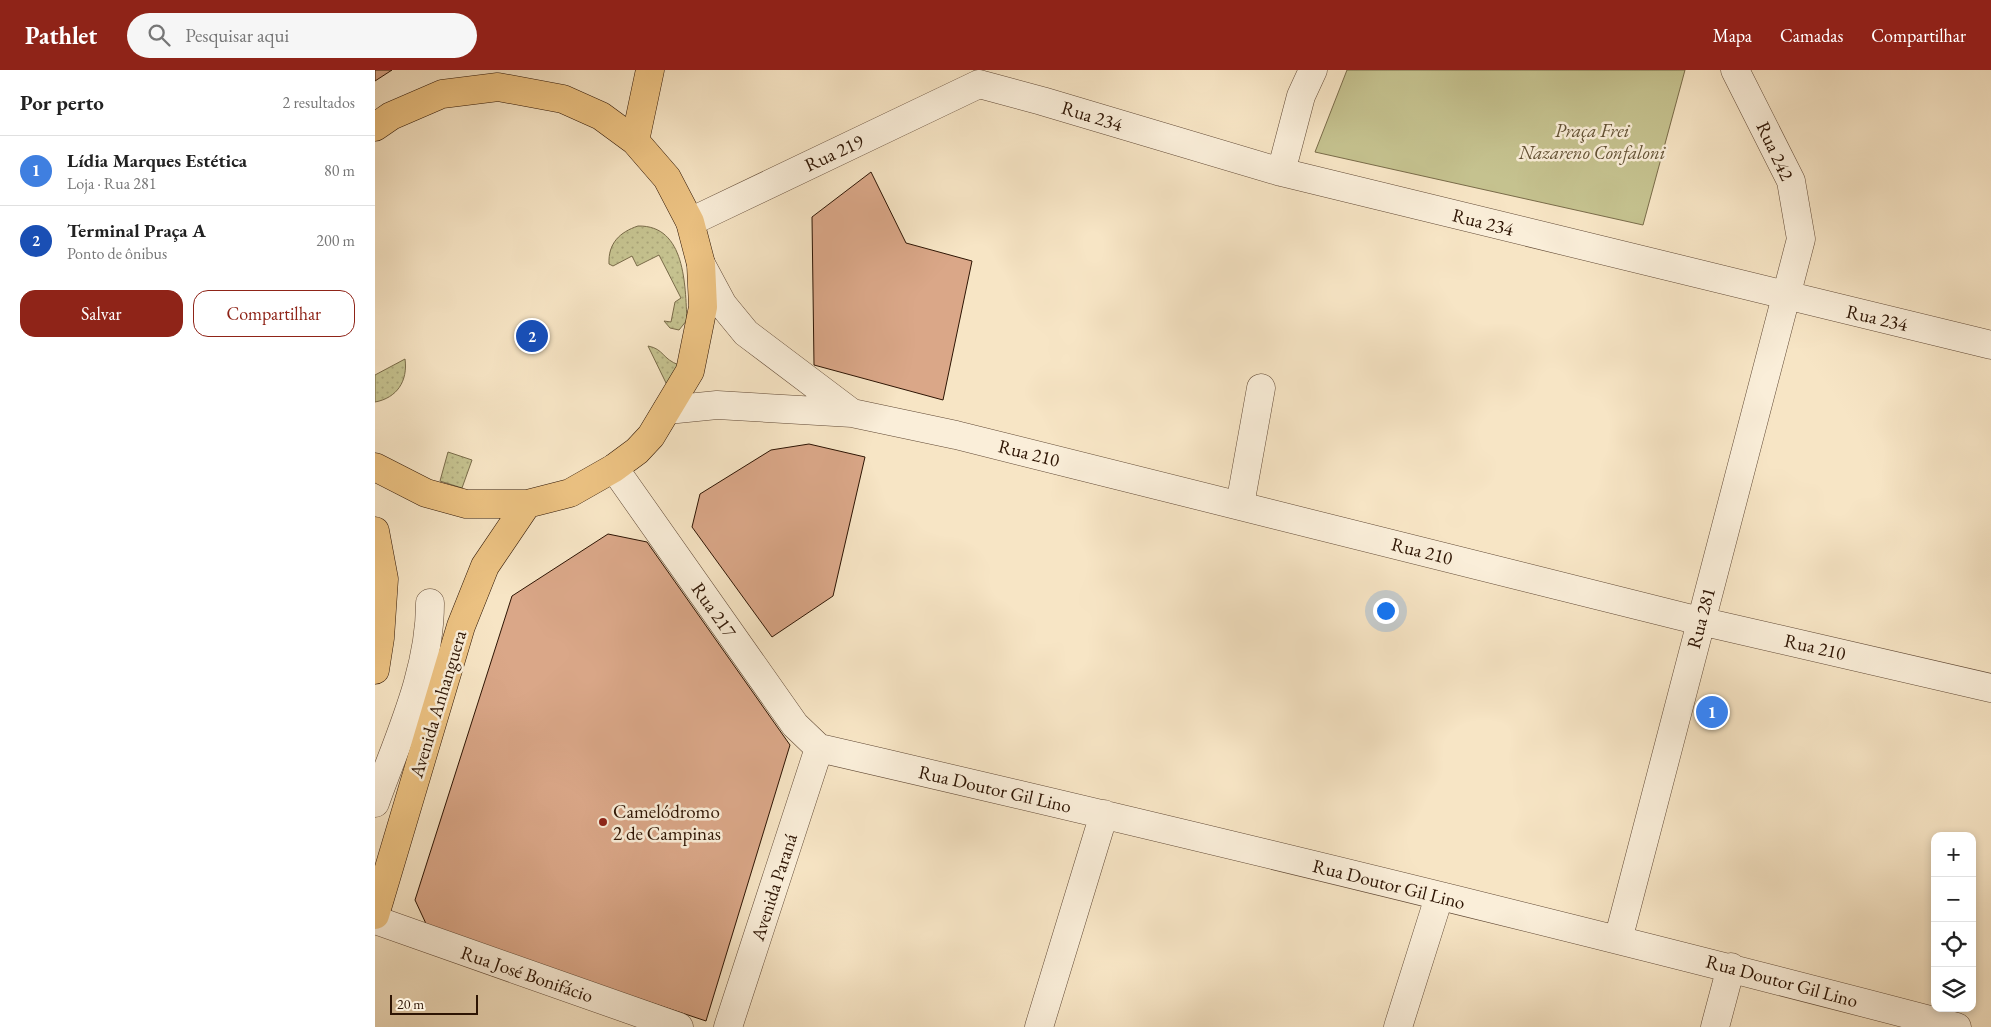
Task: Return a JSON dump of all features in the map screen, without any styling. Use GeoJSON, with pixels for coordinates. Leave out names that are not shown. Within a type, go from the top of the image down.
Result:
{"type":"FeatureCollection","features":[{"type":"Feature","properties":{"kind":"main road"},"geometry":{"type":"LineString","coordinates":[[498,87],[519,70]]}},
{"type":"Feature","properties":{"kind":"main road"},"geometry":{"type":"LineString","coordinates":[[635,141],[649,70]]}},
{"type":"Feature","properties":{"kind":"main road"},"geometry":{"type":"LineString","coordinates":[[375,127],[391,116],[442,94],[498,87],[563,99],[601,116],[635,141],[667,178],[690,222],[701,264],[703,307],[690,371],[651,436],[637,451],[614,468],[570,493],[527,504],[466,504],[426,493],[375,467]]}},
{"type":"Feature","properties":{"kind":"main road","name":"Avenida Anhanguera"},"geometry":{"type":"LineString","coordinates":[[375,915],[461,626],[485,566],[527,504]]}},
{"type":"Feature","properties":{"kind":"main road"},"geometry":{"type":"LineString","coordinates":[[375,531],[384,579],[380,638],[375,670]]}},
{"type":"Feature","properties":{"kind":"street"},"geometry":{"type":"LineString","coordinates":[[1281,172],[1301,96],[1313,70]]}},
{"type":"Feature","properties":{"kind":"street","name":"Rua 242"},"geometry":{"type":"LineString","coordinates":[[1735,70],[1791,181],[1801,239],[1787,296]]}},
{"type":"Feature","properties":{"kind":"street","name":"Rua 234"},"geometry":{"type":"LineString","coordinates":[[979,77],[1029,97],[1281,172],[1991,345]]}},
{"type":"Feature","properties":{"kind":"street","name":"Rua 219"},"geometry":{"type":"LineString","coordinates":[[690,222],[979,77]]}},
{"type":"Feature","properties":{"kind":"street","name":"Rua 210"},"geometry":{"type":"LineString","coordinates":[[701,264],[723,305],[746,333],[853,413]]}},
{"type":"Feature","properties":{"kind":"street","name":"Rua 281"},"geometry":{"type":"LineString","coordinates":[[1618,940],[1700,620],[1787,296]]}},
{"type":"Feature","properties":{"kind":"street"},"geometry":{"type":"LineString","coordinates":[[1240,505],[1261,388]]}},
{"type":"Feature","properties":{"kind":"street","name":"Rua 210"},"geometry":{"type":"LineString","coordinates":[[667,410],[717,405],[853,413],[956,434],[1700,620],[1991,688]]}},
{"type":"Feature","properties":{"kind":"street","name":"Rua 217"},"geometry":{"type":"LineString","coordinates":[[614,468],[795,725],[819,748]]}},
{"type":"Feature","properties":{"kind":"street"},"geometry":{"type":"LineString","coordinates":[[375,803],[425,663],[430,626],[430,603]]}},
{"type":"Feature","properties":{"kind":"street","name":"Rua Doutor Gil Lino"},"geometry":{"type":"LineString","coordinates":[[819,748],[1104,814],[1731,967],[1957,1027]]}},
{"type":"Feature","properties":{"kind":"street","name":"Avenida Paraná"},"geometry":{"type":"LineString","coordinates":[[728,1027],[819,748]]}},
{"type":"Feature","properties":{"kind":"street"},"geometry":{"type":"LineString","coordinates":[[1039,1027],[1104,814]]}},
{"type":"Feature","properties":{"kind":"street"},"geometry":{"type":"LineString","coordinates":[[1398,1027],[1439,897]]}},
{"type":"Feature","properties":{"kind":"street","name":"Rua José Bonifácio"},"geometry":{"type":"LineString","coordinates":[[375,920],[679,1027]]}},
{"type":"Feature","properties":{"kind":"street"},"geometry":{"type":"LineString","coordinates":[[1715,1027],[1731,967]]}},
{"type":"Feature","properties":{"kind":"green space","name":"Praça Frei Nazareno Confaloni"},"geometry":{"type":"Polygon","coordinates":[[[1347,70],[1685,70],[1643,225],[1315,152],[1347,70]]]}},
{"type":"Feature","properties":{"kind":"green space"},"geometry":{"type":"Polygon","coordinates":[[[638,226],[654,228],[666,235],[674,246],[680,260],[687,320],[679,330],[670,328],[664,321],[671,322],[675,302],[681,298],[659,255],[637,266],[632,256],[613,266],[609,264],[609,257],[616,239],[638,226]]]}},
{"type":"Feature","properties":{"kind":"green space"},"geometry":{"type":"Polygon","coordinates":[[[648,346],[657,349],[673,363],[679,365],[667,385],[648,346]]]}},
{"type":"Feature","properties":{"kind":"green space"},"geometry":{"type":"Polygon","coordinates":[[[405,359],[405,374],[399,387],[389,397],[375,402],[375,375],[405,359]]]}},
{"type":"Feature","properties":{"kind":"green space"},"geometry":{"type":"Polygon","coordinates":[[[448,452],[472,460],[462,488],[440,481],[448,452]]]}},
{"type":"Feature","properties":{"kind":"building"},"geometry":{"type":"Polygon","coordinates":[[[375,70],[392,70],[375,81],[375,70]]]}},
{"type":"Feature","properties":{"kind":"building"},"geometry":{"type":"Polygon","coordinates":[[[871,172],[906,243],[972,261],[943,400],[814,365],[812,217],[871,172]]]}},
{"type":"Feature","properties":{"kind":"building"},"geometry":{"type":"Polygon","coordinates":[[[809,444],[865,457],[833,596],[772,637],[692,527],[700,494],[771,450],[809,444]]]}},
{"type":"Feature","properties":{"kind":"building","name":"Camelódromo 2 de Campinas"},"geometry":{"type":"Polygon","coordinates":[[[608,534],[647,542],[790,745],[706,1021],[428,928],[415,900],[512,596],[608,534]]]}},
{"type":"Feature","properties":{"kind":"place","name":"Terminal Praça A"},"geometry":{"type":"Point","coordinates":[532,336]}},
{"type":"Feature","properties":{"kind":"place","name":"Lídia Marques Estética"},"geometry":{"type":"Point","coordinates":[1712,712]}},
{"type":"Feature","properties":{"kind":"place","name":"Camelódromo 2 de Campinas"},"geometry":{"type":"Point","coordinates":[603,822]}}]}
